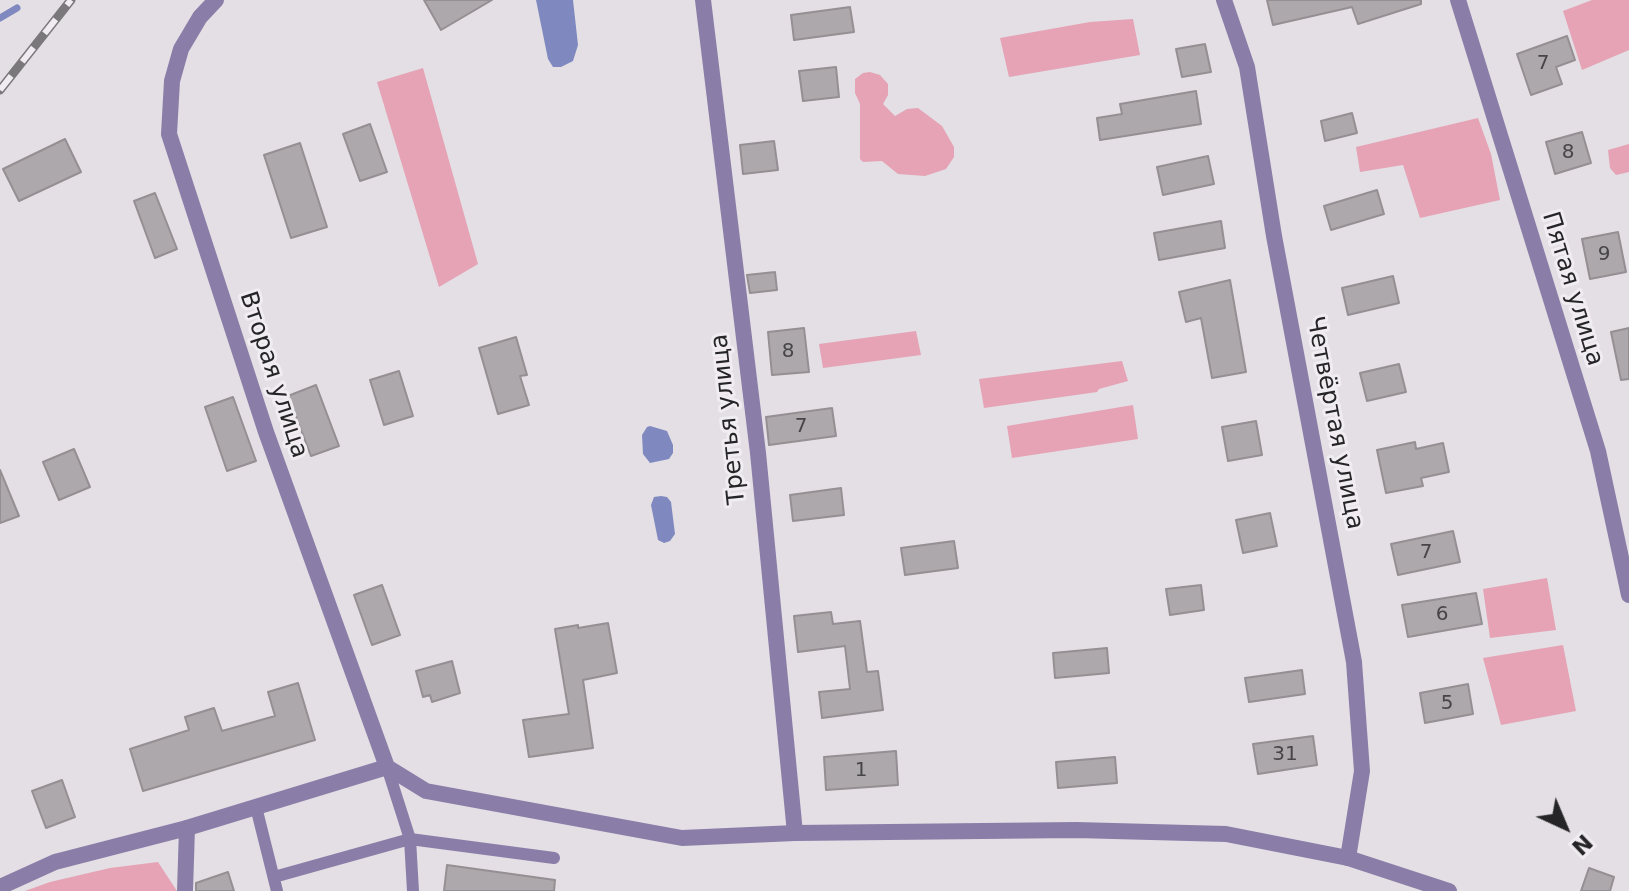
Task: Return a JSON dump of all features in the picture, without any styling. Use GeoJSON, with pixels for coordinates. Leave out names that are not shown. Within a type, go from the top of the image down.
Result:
{"type":"FeatureCollection","features":[{"type":"Feature","properties":{"kind":"street","name":"Вторая улица"},"geometry":{"type":"LineString","coordinates":[[216,0],[200,17],[181,49],[172,81],[169,134],[266,432],[387,767]]}},
{"type":"Feature","properties":{"kind":"street","name":"Третья улица"},"geometry":{"type":"LineString","coordinates":[[703,0],[758,453],[795,833]]}},
{"type":"Feature","properties":{"kind":"street","name":"Четвёртая улица"},"geometry":{"type":"LineString","coordinates":[[1224,0],[1247,67],[1274,236],[1354,662],[1362,771],[1348,858]]}},
{"type":"Feature","properties":{"kind":"street","name":"Пятая улица"},"geometry":{"type":"LineString","coordinates":[[1458,0],[1598,451],[1629,595]]}},
{"type":"Feature","properties":{"kind":"street"},"geometry":{"type":"LineString","coordinates":[[0,887],[55,862],[187,828],[387,767],[426,791],[682,838],[795,833],[1076,830],[1226,834],[1348,858],[1449,891]]}},
{"type":"Feature","properties":{"kind":"street"},"geometry":{"type":"LineString","coordinates":[[185,891],[187,828]]}},
{"type":"Feature","properties":{"kind":"lane"},"geometry":{"type":"LineString","coordinates":[[387,767],[410,839],[413,891]]}},
{"type":"Feature","properties":{"kind":"lane"},"geometry":{"type":"LineString","coordinates":[[256,807],[277,891]]}},
{"type":"Feature","properties":{"kind":"lane"},"geometry":{"type":"LineString","coordinates":[[274,877],[410,839],[554,858]]}},
{"type":"Feature","properties":{"kind":"shaded area"},"geometry":{"type":"Polygon","coordinates":[[[1592,0],[1629,0],[1629,50],[1582,70],[1563,11],[1592,0]]]}},
{"type":"Feature","properties":{"kind":"shaded area"},"geometry":{"type":"Polygon","coordinates":[[[1133,19],[1140,55],[1009,77],[1000,38],[1090,22],[1133,19]]]}},
{"type":"Feature","properties":{"kind":"shaded area"},"geometry":{"type":"Polygon","coordinates":[[[423,68],[478,264],[439,287],[377,82],[423,68]]]}},
{"type":"Feature","properties":{"kind":"shaded area"},"geometry":{"type":"Polygon","coordinates":[[[870,72],[880,75],[888,84],[888,95],[883,104],[895,116],[907,109],[918,108],[942,126],[954,147],[954,157],[946,169],[925,176],[898,174],[882,161],[863,162],[860,159],[860,104],[855,93],[855,79],[870,72]]]}},
{"type":"Feature","properties":{"kind":"shaded area"},"geometry":{"type":"Polygon","coordinates":[[[1478,118],[1491,154],[1500,200],[1420,218],[1403,165],[1360,172],[1356,147],[1478,118]]]}},
{"type":"Feature","properties":{"kind":"shaded area"},"geometry":{"type":"Polygon","coordinates":[[[1629,144],[1629,172],[1616,175],[1610,168],[1608,150],[1629,144]]]}},
{"type":"Feature","properties":{"kind":"shaded area"},"geometry":{"type":"Polygon","coordinates":[[[916,331],[921,355],[823,368],[819,344],[916,331]]]}},
{"type":"Feature","properties":{"kind":"shaded area"},"geometry":{"type":"Polygon","coordinates":[[[1122,361],[1128,381],[1097,392],[984,408],[979,379],[1122,361]]]}},
{"type":"Feature","properties":{"kind":"shaded area"},"geometry":{"type":"Polygon","coordinates":[[[1133,405],[1138,439],[1012,458],[1007,426],[1133,405]]]}},
{"type":"Feature","properties":{"kind":"shaded area"},"geometry":{"type":"Polygon","coordinates":[[[1547,578],[1556,630],[1490,638],[1483,589],[1547,578]]]}},
{"type":"Feature","properties":{"kind":"shaded area"},"geometry":{"type":"Polygon","coordinates":[[[1563,645],[1576,711],[1501,725],[1483,658],[1563,645]]]}},
{"type":"Feature","properties":{"kind":"shaded area"},"geometry":{"type":"Polygon","coordinates":[[[158,862],[177,891],[25,891],[110,868],[158,862]]]}},
{"type":"Feature","properties":{"kind":"water"},"geometry":{"type":"Polygon","coordinates":[[[536,0],[573,0],[578,45],[573,61],[561,67],[553,67],[548,59],[536,0]]]}},
{"type":"Feature","properties":{"kind":"water"},"geometry":{"type":"Polygon","coordinates":[[[650,426],[667,431],[673,445],[669,459],[650,463],[643,454],[642,435],[650,426]]]}},
{"type":"Feature","properties":{"kind":"water"},"geometry":{"type":"Polygon","coordinates":[[[661,496],[671,502],[675,534],[664,543],[658,540],[651,505],[654,497],[661,496]]]}},
{"type":"Feature","properties":{"kind":"building"},"geometry":{"type":"Polygon","coordinates":[[[424,0],[492,0],[441,30],[424,0]]]}},
{"type":"Feature","properties":{"kind":"building"},"geometry":{"type":"Polygon","coordinates":[[[1267,0],[1421,0],[1421,4],[1358,24],[1352,7],[1273,25],[1267,0]]]}},
{"type":"Feature","properties":{"kind":"building"},"geometry":{"type":"Polygon","coordinates":[[[850,7],[854,32],[794,40],[791,15],[850,7]]]}},
{"type":"Feature","properties":{"kind":"building"},"geometry":{"type":"Polygon","coordinates":[[[1567,36],[1575,60],[1556,67],[1562,84],[1531,95],[1517,54],[1567,36]]]}},
{"type":"Feature","properties":{"kind":"building"},"geometry":{"type":"Polygon","coordinates":[[[1205,44],[1211,72],[1182,77],[1176,49],[1205,44]]]}},
{"type":"Feature","properties":{"kind":"building"},"geometry":{"type":"Polygon","coordinates":[[[836,67],[839,97],[803,101],[799,71],[836,67]]]}},
{"type":"Feature","properties":{"kind":"building"},"geometry":{"type":"Polygon","coordinates":[[[1196,91],[1201,124],[1100,140],[1097,118],[1122,114],[1120,104],[1196,91]]]}},
{"type":"Feature","properties":{"kind":"building"},"geometry":{"type":"Polygon","coordinates":[[[1352,113],[1357,133],[1325,141],[1321,121],[1352,113]]]}},
{"type":"Feature","properties":{"kind":"building"},"geometry":{"type":"Polygon","coordinates":[[[370,124],[387,172],[360,181],[343,134],[370,124]]]}},
{"type":"Feature","properties":{"kind":"building"},"geometry":{"type":"Polygon","coordinates":[[[1582,132],[1591,163],[1555,174],[1546,142],[1582,132]]]}},
{"type":"Feature","properties":{"kind":"building"},"geometry":{"type":"Polygon","coordinates":[[[65,139],[81,172],[19,201],[3,169],[65,139]]]}},
{"type":"Feature","properties":{"kind":"building"},"geometry":{"type":"Polygon","coordinates":[[[774,141],[778,170],[743,174],[740,145],[774,141]]]}},
{"type":"Feature","properties":{"kind":"building"},"geometry":{"type":"Polygon","coordinates":[[[300,143],[327,227],[291,238],[264,155],[300,143]]]}},
{"type":"Feature","properties":{"kind":"building"},"geometry":{"type":"Polygon","coordinates":[[[1208,156],[1214,184],[1163,195],[1157,167],[1208,156]]]}},
{"type":"Feature","properties":{"kind":"building"},"geometry":{"type":"Polygon","coordinates":[[[1377,190],[1384,214],[1331,230],[1324,206],[1377,190]]]}},
{"type":"Feature","properties":{"kind":"building"},"geometry":{"type":"Polygon","coordinates":[[[155,193],[177,249],[155,258],[134,201],[155,193]]]}},
{"type":"Feature","properties":{"kind":"building"},"geometry":{"type":"Polygon","coordinates":[[[1221,221],[1225,248],[1159,260],[1154,233],[1221,221]]]}},
{"type":"Feature","properties":{"kind":"building"},"geometry":{"type":"Polygon","coordinates":[[[1618,232],[1626,272],[1590,279],[1582,239],[1618,232]]]}},
{"type":"Feature","properties":{"kind":"building"},"geometry":{"type":"Polygon","coordinates":[[[775,272],[777,290],[750,293],[747,275],[775,272]]]}},
{"type":"Feature","properties":{"kind":"building"},"geometry":{"type":"Polygon","coordinates":[[[1393,276],[1399,303],[1348,315],[1342,288],[1393,276]]]}},
{"type":"Feature","properties":{"kind":"building"},"geometry":{"type":"Polygon","coordinates":[[[1230,280],[1246,372],[1212,378],[1201,318],[1186,322],[1179,292],[1230,280]]]}},
{"type":"Feature","properties":{"kind":"building"},"geometry":{"type":"Polygon","coordinates":[[[804,328],[809,372],[772,375],[768,332],[804,328]]]}},
{"type":"Feature","properties":{"kind":"building"},"geometry":{"type":"Polygon","coordinates":[[[1629,328],[1629,379],[1621,380],[1611,332],[1629,328]]]}},
{"type":"Feature","properties":{"kind":"building"},"geometry":{"type":"Polygon","coordinates":[[[516,337],[527,375],[520,376],[529,405],[498,414],[479,348],[516,337]]]}},
{"type":"Feature","properties":{"kind":"building"},"geometry":{"type":"Polygon","coordinates":[[[1399,364],[1406,392],[1367,401],[1360,373],[1399,364]]]}},
{"type":"Feature","properties":{"kind":"building"},"geometry":{"type":"Polygon","coordinates":[[[399,371],[413,416],[384,425],[370,380],[399,371]]]}},
{"type":"Feature","properties":{"kind":"building"},"geometry":{"type":"Polygon","coordinates":[[[316,385],[339,446],[311,456],[288,396],[316,385]]]}},
{"type":"Feature","properties":{"kind":"building"},"geometry":{"type":"Polygon","coordinates":[[[233,397],[256,461],[227,471],[205,407],[233,397]]]}},
{"type":"Feature","properties":{"kind":"building"},"geometry":{"type":"Polygon","coordinates":[[[832,408],[836,436],[769,445],[766,417],[832,408]]]}},
{"type":"Feature","properties":{"kind":"building"},"geometry":{"type":"Polygon","coordinates":[[[1256,421],[1262,455],[1228,461],[1222,427],[1256,421]]]}},
{"type":"Feature","properties":{"kind":"building"},"geometry":{"type":"Polygon","coordinates":[[[1415,442],[1416,449],[1443,443],[1449,472],[1421,478],[1423,486],[1386,493],[1377,450],[1415,442]]]}},
{"type":"Feature","properties":{"kind":"building"},"geometry":{"type":"Polygon","coordinates":[[[74,449],[90,487],[59,500],[43,462],[74,449]]]}},
{"type":"Feature","properties":{"kind":"building"},"geometry":{"type":"Polygon","coordinates":[[[0,470],[19,516],[0,523],[0,470]]]}},
{"type":"Feature","properties":{"kind":"building"},"geometry":{"type":"Polygon","coordinates":[[[841,488],[844,515],[793,521],[790,495],[841,488]]]}},
{"type":"Feature","properties":{"kind":"building"},"geometry":{"type":"Polygon","coordinates":[[[1270,513],[1277,546],[1243,553],[1236,520],[1270,513]]]}},
{"type":"Feature","properties":{"kind":"building"},"geometry":{"type":"Polygon","coordinates":[[[1453,531],[1460,562],[1398,575],[1391,544],[1453,531]]]}},
{"type":"Feature","properties":{"kind":"building"},"geometry":{"type":"Polygon","coordinates":[[[954,541],[958,568],[905,575],[901,548],[954,541]]]}},
{"type":"Feature","properties":{"kind":"building"},"geometry":{"type":"Polygon","coordinates":[[[382,585],[400,635],[372,645],[354,595],[382,585]]]}},
{"type":"Feature","properties":{"kind":"building"},"geometry":{"type":"Polygon","coordinates":[[[1201,585],[1204,610],[1170,615],[1166,589],[1201,585]]]}},
{"type":"Feature","properties":{"kind":"building"},"geometry":{"type":"Polygon","coordinates":[[[1476,593],[1482,624],[1408,637],[1402,605],[1476,593]]]}},
{"type":"Feature","properties":{"kind":"building"},"geometry":{"type":"Polygon","coordinates":[[[831,612],[833,624],[860,621],[867,672],[878,671],[883,710],[822,718],[819,692],[850,689],[845,646],[798,652],[794,616],[831,612]]]}},
{"type":"Feature","properties":{"kind":"building"},"geometry":{"type":"Polygon","coordinates":[[[608,623],[617,673],[583,680],[593,748],[529,757],[523,720],[569,714],[555,629],[608,623]]]}},
{"type":"Feature","properties":{"kind":"building"},"geometry":{"type":"Polygon","coordinates":[[[1107,648],[1109,673],[1055,678],[1053,653],[1107,648]]]}},
{"type":"Feature","properties":{"kind":"building"},"geometry":{"type":"Polygon","coordinates":[[[452,661],[460,693],[432,702],[430,695],[423,697],[416,671],[452,661]]]}},
{"type":"Feature","properties":{"kind":"building"},"geometry":{"type":"Polygon","coordinates":[[[1302,670],[1305,694],[1249,702],[1245,678],[1302,670]]]}},
{"type":"Feature","properties":{"kind":"building"},"geometry":{"type":"Polygon","coordinates":[[[298,683],[315,740],[143,791],[130,749],[189,730],[185,717],[214,708],[222,731],[275,716],[268,692],[298,683]]]}},
{"type":"Feature","properties":{"kind":"building"},"geometry":{"type":"Polygon","coordinates":[[[1468,684],[1473,714],[1425,723],[1420,693],[1468,684]]]}},
{"type":"Feature","properties":{"kind":"building"},"geometry":{"type":"Polygon","coordinates":[[[1313,736],[1317,765],[1258,774],[1253,744],[1313,736]]]}},
{"type":"Feature","properties":{"kind":"building"},"geometry":{"type":"Polygon","coordinates":[[[896,751],[898,785],[826,790],[824,757],[896,751]]]}},
{"type":"Feature","properties":{"kind":"building"},"geometry":{"type":"Polygon","coordinates":[[[1115,757],[1117,783],[1058,788],[1056,762],[1115,757]]]}},
{"type":"Feature","properties":{"kind":"building"},"geometry":{"type":"Polygon","coordinates":[[[62,780],[75,817],[46,828],[32,791],[62,780]]]}},
{"type":"Feature","properties":{"kind":"building"},"geometry":{"type":"Polygon","coordinates":[[[447,865],[555,880],[554,891],[444,891],[447,865]]]}},
{"type":"Feature","properties":{"kind":"building"},"geometry":{"type":"Polygon","coordinates":[[[1589,868],[1614,877],[1610,891],[1581,891],[1589,868]]]}},
{"type":"Feature","properties":{"kind":"building"},"geometry":{"type":"Polygon","coordinates":[[[228,872],[234,891],[196,891],[196,883],[228,872]]]}},
{"type":"Feature","properties":{"kind":"waterway"},"geometry":{"type":"LineString","coordinates":[[0,18],[17,8]]}},
{"type":"Feature","properties":{"kind":"railway"},"geometry":{"type":"LineString","coordinates":[[0,90],[71,0]]}}]}
